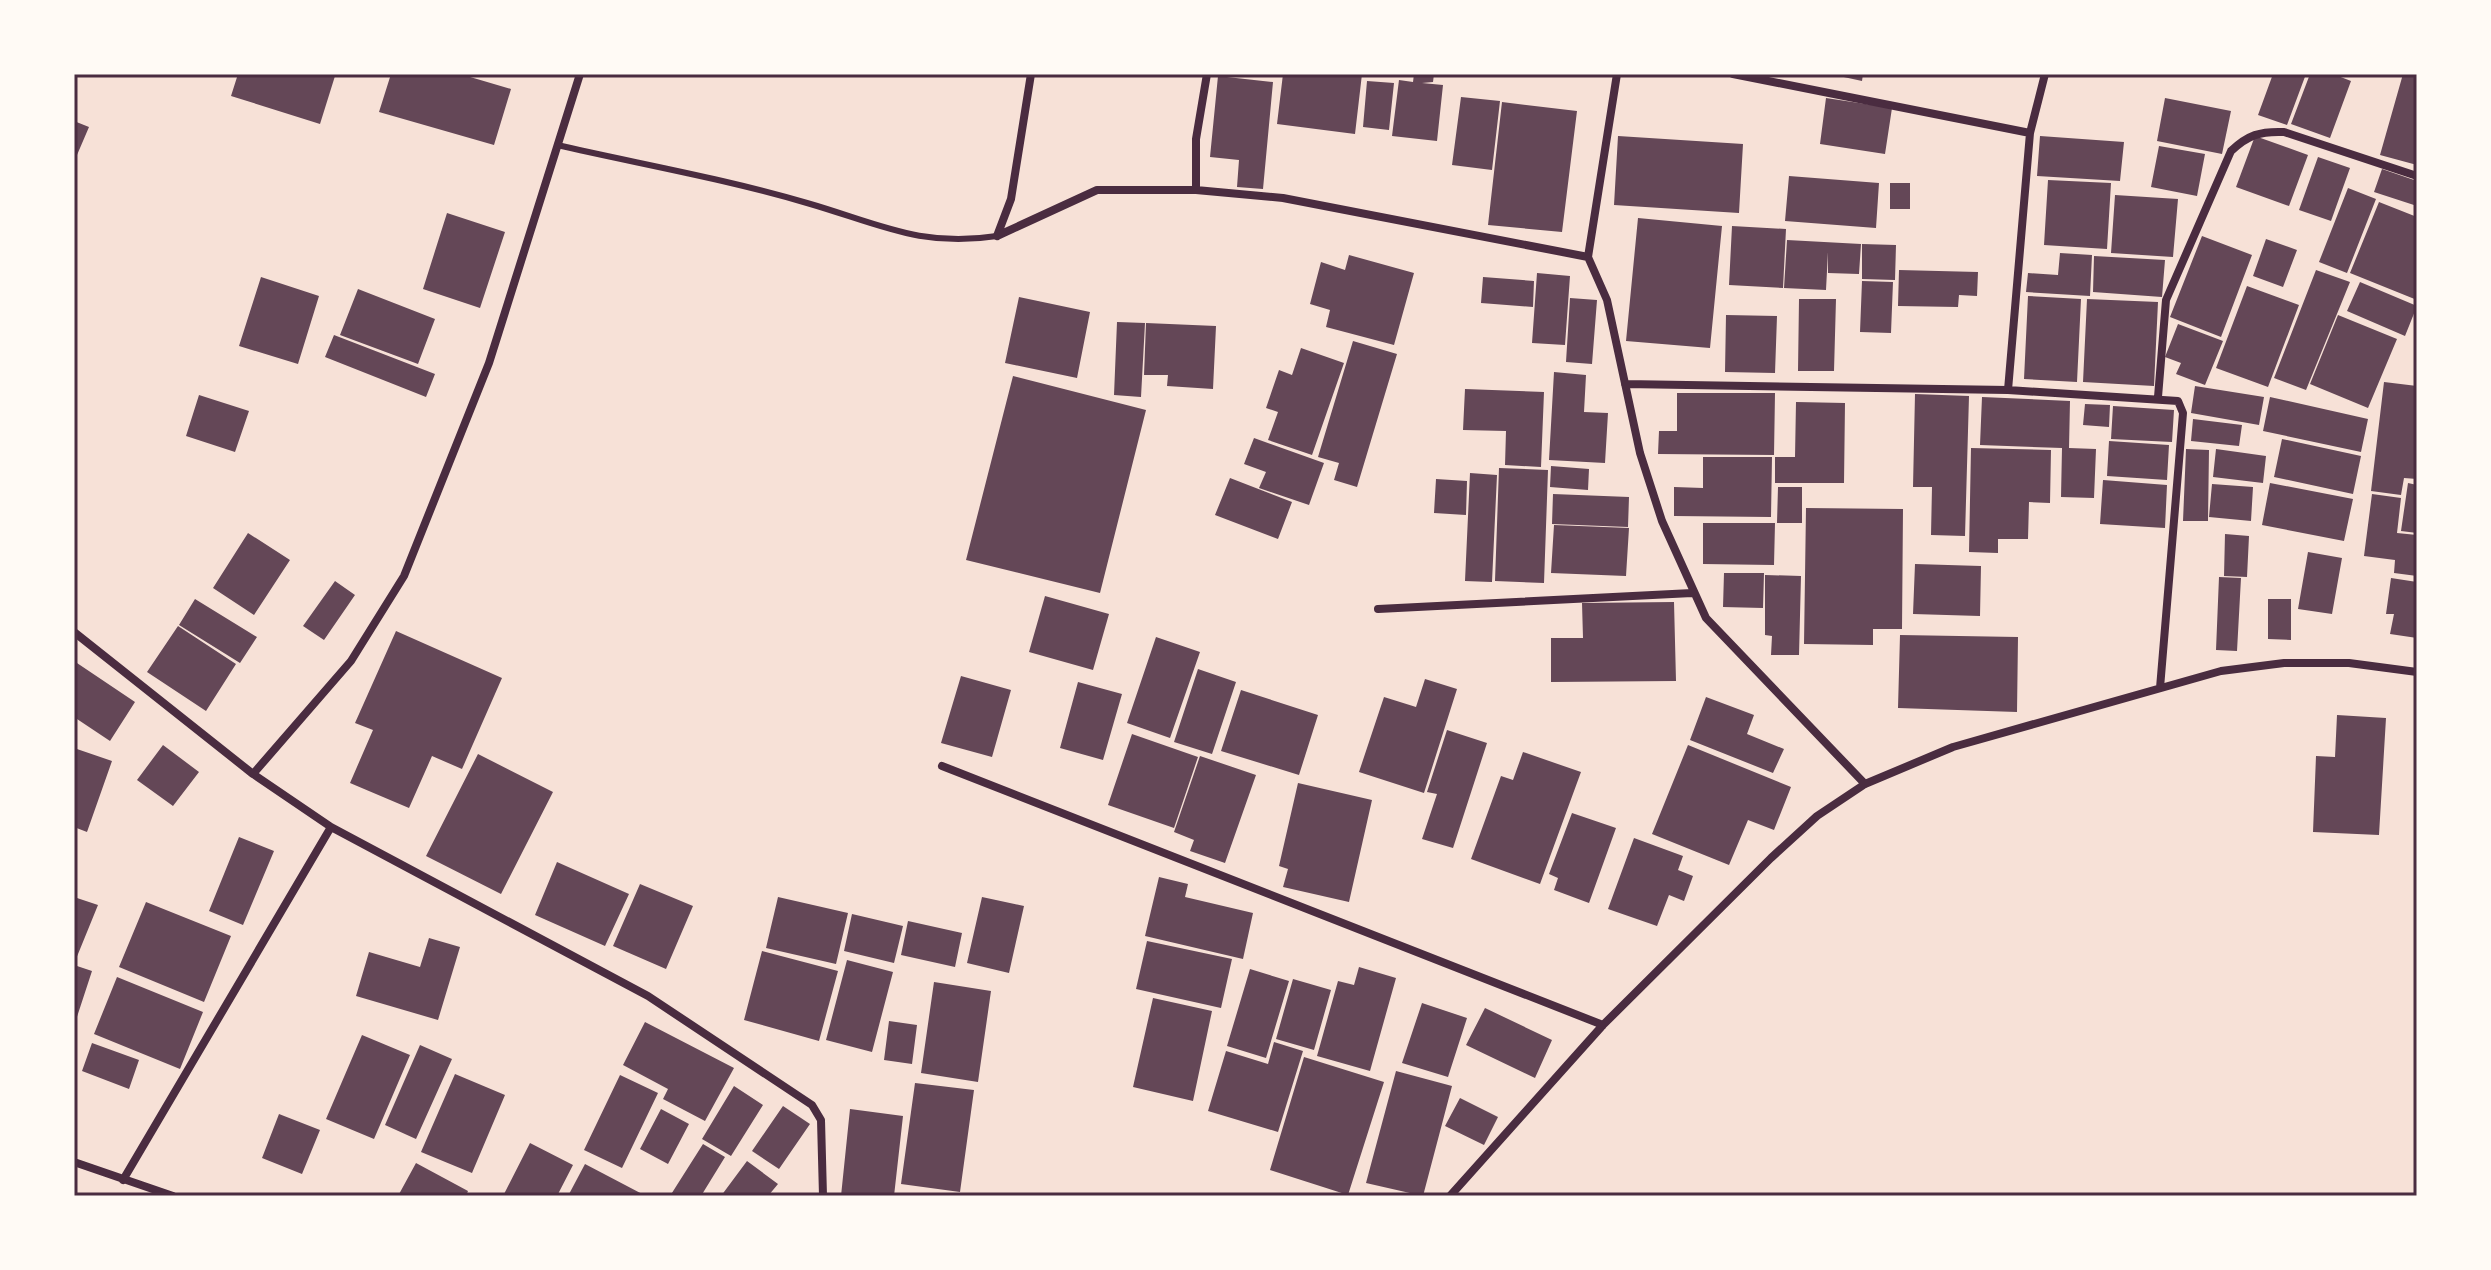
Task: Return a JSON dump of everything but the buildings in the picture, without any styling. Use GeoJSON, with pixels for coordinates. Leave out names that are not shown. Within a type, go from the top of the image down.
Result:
{"type":"FeatureCollection","features":[{"type":"Feature","properties":{"kind":"street"},"geometry":{"type":"LineString","coordinates":[[253,774],[351,661],[404,576],[489,363],[580,74]]}},
{"type":"Feature","properties":{"kind":"street"},"geometry":{"type":"LineString","coordinates":[[997,236],[1014,185],[1031,74]]}},
{"type":"Feature","properties":{"kind":"street"},"geometry":{"type":"LineString","coordinates":[[1196,190],[1196,139],[1207,74]]}},
{"type":"Feature","properties":{"kind":"street"},"geometry":{"type":"LineString","coordinates":[[1617,74],[1588,257],[1607,300],[1640,453],[1662,521],[1692,593],[1706,618],[1865,784]]}},
{"type":"Feature","properties":{"kind":"street"},"geometry":{"type":"LineString","coordinates":[[1733,74],[2030,133]]}},
{"type":"Feature","properties":{"kind":"street"},"geometry":{"type":"LineString","coordinates":[[2008,390],[2030,133],[2045,74]]}},
{"type":"Feature","properties":{"kind":"street"},"geometry":{"type":"LineString","coordinates":[[2158,397],[2166,300],[2231,151],[2245,138],[2261,131],[2284,132],[2417,176]]}},
{"type":"Feature","properties":{"kind":"street"},"geometry":{"type":"LineString","coordinates":[[997,236],[1097,190],[1196,190],[1283,198],[1588,257]]}},
{"type":"Feature","properties":{"kind":"street"},"geometry":{"type":"LineString","coordinates":[[1625,384],[2008,390],[2158,397],[2178,401],[2183,413],[2160,688]]}},
{"type":"Feature","properties":{"kind":"street"},"geometry":{"type":"LineString","coordinates":[[1378,609],[1692,593]]}},
{"type":"Feature","properties":{"kind":"street"},"geometry":{"type":"LineString","coordinates":[[74,632],[253,774],[331,827],[648,996],[812,1105],[821,1120],[823,1196]]}},
{"type":"Feature","properties":{"kind":"street"},"geometry":{"type":"LineString","coordinates":[[1450,1196],[1603,1025],[1817,816],[1865,784],[1953,747],[2221,671],[2284,663],[2349,663],[2417,672]]}},
{"type":"Feature","properties":{"kind":"street"},"geometry":{"type":"LineString","coordinates":[[942,766],[1603,1025]]}},
{"type":"Feature","properties":{"kind":"street"},"geometry":{"type":"LineString","coordinates":[[123,1180],[331,827]]}},
{"type":"Feature","properties":{"kind":"street"},"geometry":{"type":"LineString","coordinates":[[74,1162],[173,1196]]}},
{"type":"Feature","properties":{"kind":"lane"},"geometry":{"type":"LineString","coordinates":[[557,145],[806,202],[907,236],[962,241],[997,236]]}}]}
